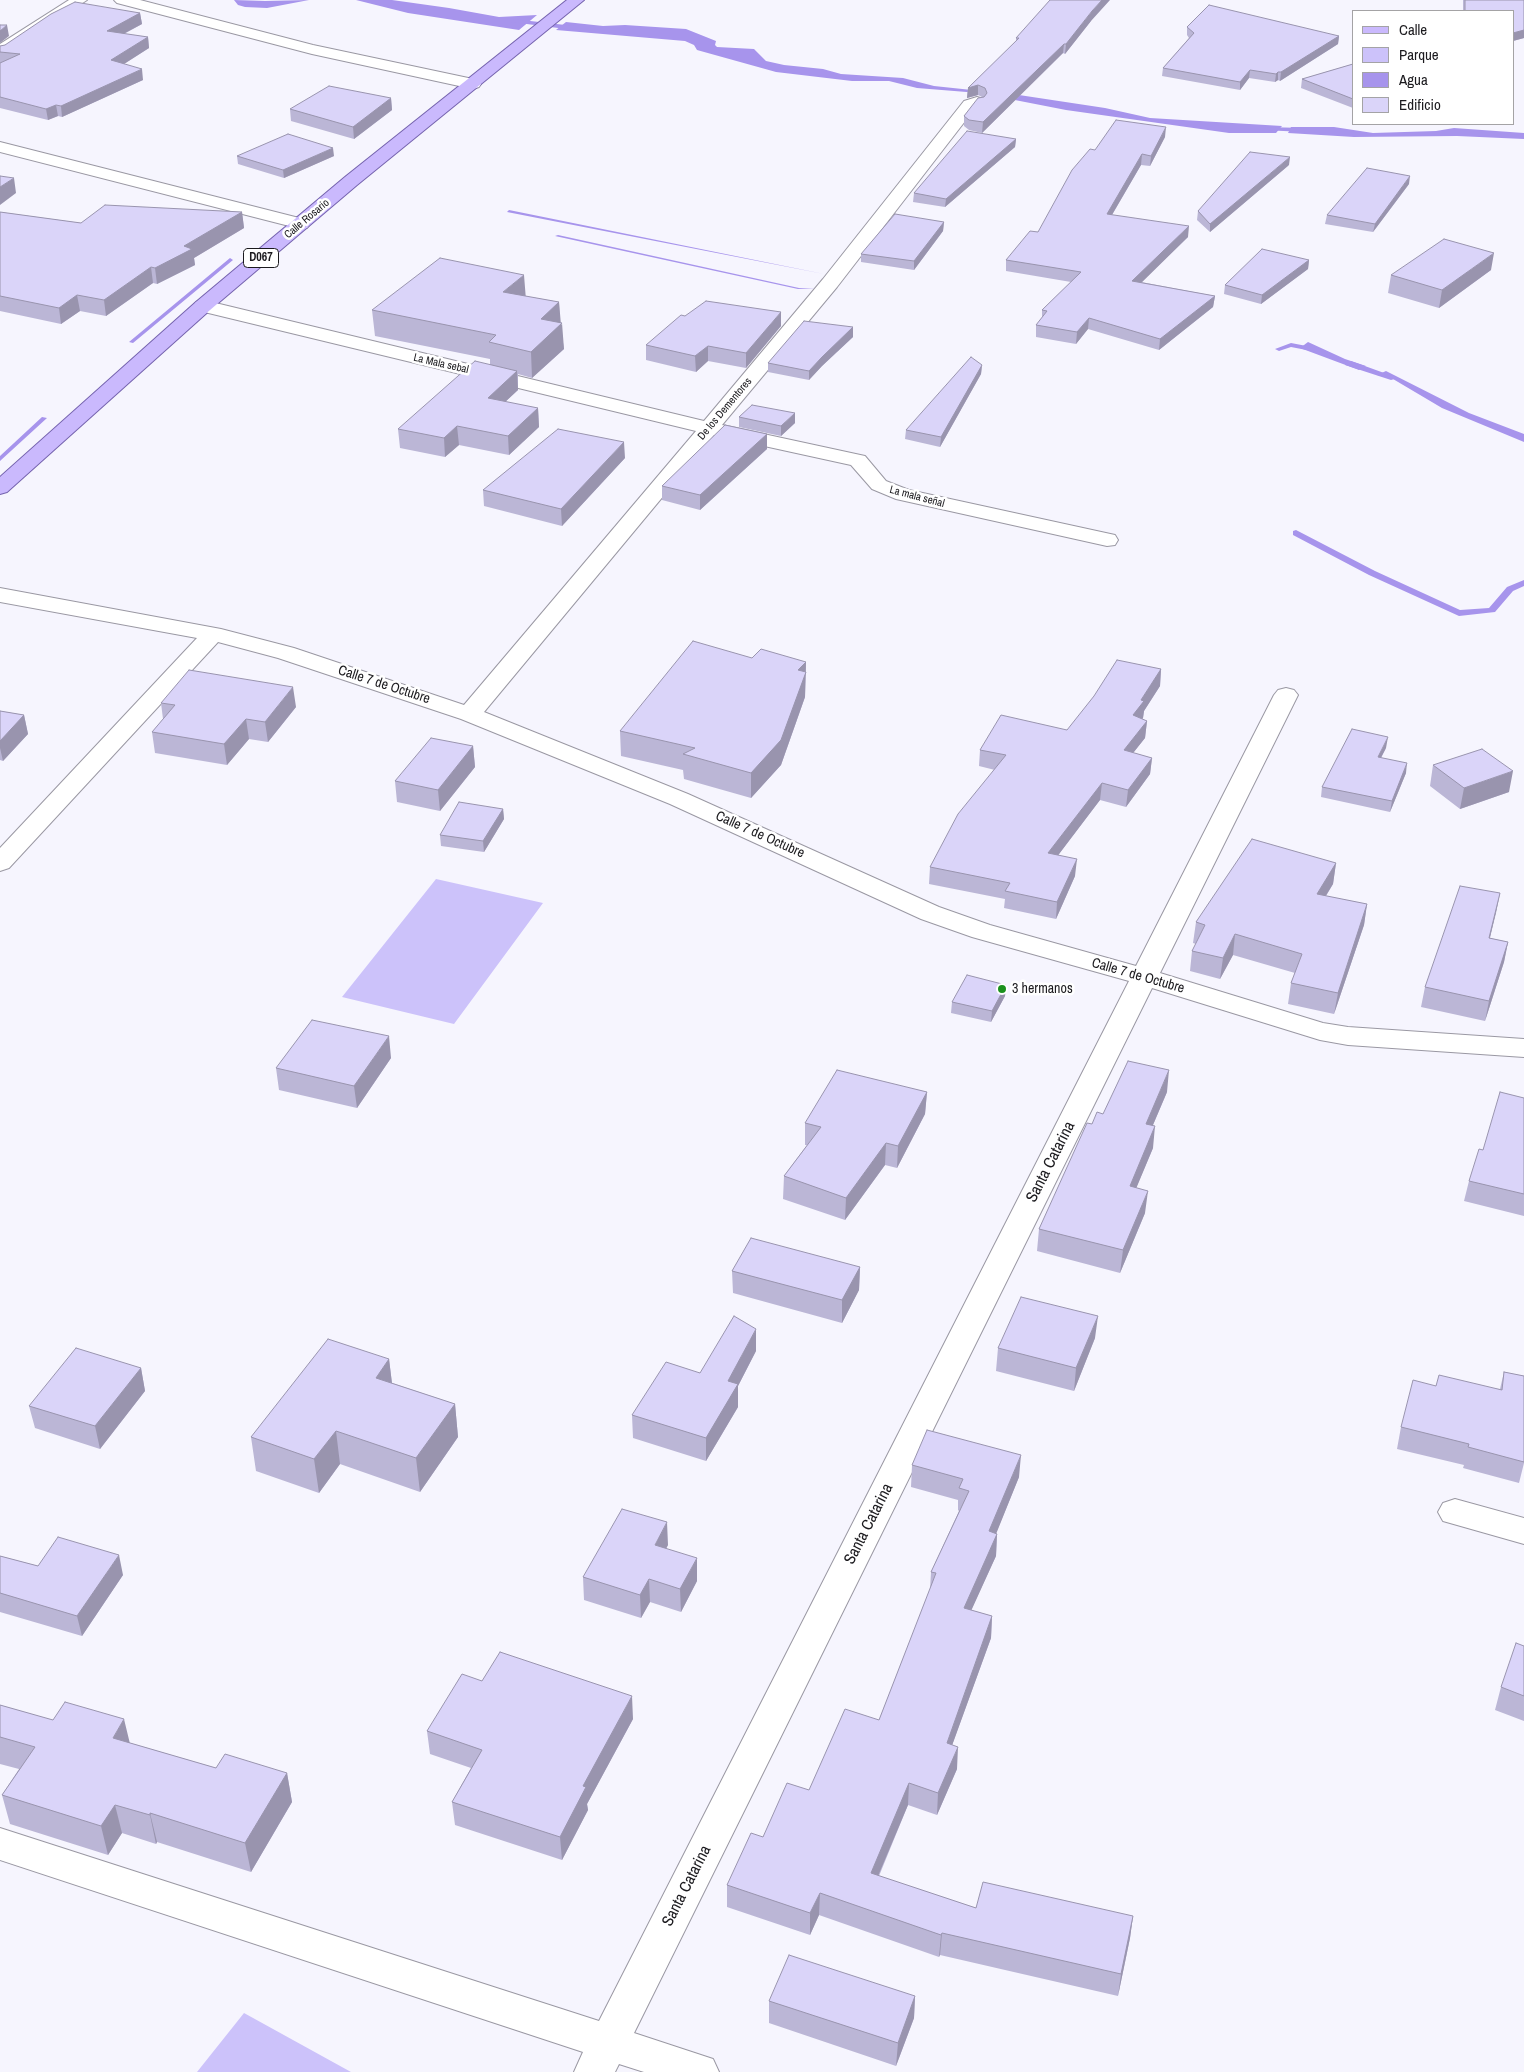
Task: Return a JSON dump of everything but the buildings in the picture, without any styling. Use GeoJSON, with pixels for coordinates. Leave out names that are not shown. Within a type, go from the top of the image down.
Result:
{"type":"FeatureCollection","features":[{"type":"Feature","properties":{"kind":"main road","name":"Calle Rosario"},"geometry":{"type":"LineString","coordinates":[[0,488],[202,306],[351,182],[576,0]]}},
{"type":"Feature","properties":{"kind":"street"},"geometry":{"type":"LineString","coordinates":[[0,51],[78,0]]}},
{"type":"Feature","properties":{"kind":"street"},"geometry":{"type":"LineString","coordinates":[[122,0],[312,49],[473,84]]}},
{"type":"Feature","properties":{"kind":"street","name":"De los Dementores"},"geometry":{"type":"LineString","coordinates":[[469,714],[830,283],[970,104],[977,102]]}},
{"type":"Feature","properties":{"kind":"street"},"geometry":{"type":"LineString","coordinates":[[0,146],[301,224]]}},
{"type":"Feature","properties":{"kind":"street"},"geometry":{"type":"LineString","coordinates":[[7,163],[21,152]]}},
{"type":"Feature","properties":{"kind":"street","name":"La Mala sebal"},"geometry":{"type":"LineString","coordinates":[[202,306],[710,428]]}},
{"type":"Feature","properties":{"kind":"street","name":"La mala señal"},"geometry":{"type":"LineString","coordinates":[[710,428],[858,460],[879,485],[903,495],[1108,540]]}},
{"type":"Feature","properties":{"kind":"street","name":"Calle 7 de Octubre"},"geometry":{"type":"LineString","coordinates":[[0,595],[213,634],[286,653],[469,714],[679,799],[930,913],[981,931],[1144,977],[1320,1031],[1358,1037],[1524,1048]]}},
{"type":"Feature","properties":{"kind":"street"},"geometry":{"type":"LineString","coordinates":[[0,863],[213,634]]}},
{"type":"Feature","properties":{"kind":"street","name":"Santa Catarina"},"geometry":{"type":"LineString","coordinates":[[602,2057],[1286,695]]}},
{"type":"Feature","properties":{"kind":"street"},"geometry":{"type":"LineString","coordinates":[[1455,1512],[1524,1531]]}},
{"type":"Feature","properties":{"kind":"street"},"geometry":{"type":"LineString","coordinates":[[0,1844],[602,2057],[699,2072]]}},
{"type":"Feature","properties":{"kind":"green space"},"geometry":{"type":"Polygon","coordinates":[[[436,879],[543,903],[454,1024],[342,997],[436,879]]]}},
{"type":"Feature","properties":{"kind":"green space"},"geometry":{"type":"Polygon","coordinates":[[[244,2013],[351,2072],[197,2072],[244,2013]]]}},
{"type":"Feature","properties":{"kind":"water"},"geometry":{"type":"Polygon","coordinates":[[[234,0],[309,0],[267,8],[245,7],[238,5],[234,0]]]}},
{"type":"Feature","properties":{"kind":"water"},"geometry":{"type":"Polygon","coordinates":[[[356,0],[392,0],[499,17],[537,15],[519,30],[408,13],[356,0]]]}},
{"type":"Feature","properties":{"kind":"water"},"geometry":{"type":"Polygon","coordinates":[[[566,22],[603,26],[625,25],[686,29],[716,41],[715,45],[717,47],[754,49],[766,61],[823,69],[841,74],[903,78],[934,86],[1019,95],[1105,108],[1150,118],[1282,126],[1276,133],[1229,133],[1066,110],[979,93],[917,88],[889,81],[852,81],[776,72],[697,50],[694,45],[685,41],[556,30],[566,22]]]}},
{"type":"Feature","properties":{"kind":"water"},"geometry":{"type":"Polygon","coordinates":[[[1291,127],[1334,127],[1373,133],[1436,131],[1454,128],[1524,133],[1524,139],[1457,136],[1354,137],[1288,133],[1291,127]]]}},
{"type":"Feature","properties":{"kind":"water"},"geometry":{"type":"Polygon","coordinates":[[[509,210],[824,274],[507,212],[509,210]]]}},
{"type":"Feature","properties":{"kind":"water"},"geometry":{"type":"Polygon","coordinates":[[[558,235],[799,288],[815,288],[798,289],[555,236],[558,235]]]}},
{"type":"Feature","properties":{"kind":"water"},"geometry":{"type":"Polygon","coordinates":[[[230,258],[233,260],[133,343],[129,342],[230,258]]]}},
{"type":"Feature","properties":{"kind":"water"},"geometry":{"type":"Polygon","coordinates":[[[1308,342],[1345,359],[1366,366],[1359,370],[1300,348],[1308,342]]]}},
{"type":"Feature","properties":{"kind":"water"},"geometry":{"type":"Polygon","coordinates":[[[1386,371],[1469,413],[1524,434],[1524,442],[1442,408],[1393,379],[1377,375],[1386,371]]]}},
{"type":"Feature","properties":{"kind":"water"},"geometry":{"type":"Polygon","coordinates":[[[42,417],[47,418],[0,461],[0,456],[42,417]]]}},
{"type":"Feature","properties":{"kind":"waterway"},"geometry":{"type":"LineString","coordinates":[[513,21],[574,28]]}},
{"type":"Feature","properties":{"kind":"waterway"},"geometry":{"type":"LineString","coordinates":[[1264,129],[1305,130]]}},
{"type":"Feature","properties":{"kind":"waterway"},"geometry":{"type":"LineString","coordinates":[[1279,349],[1291,345],[1317,350]]}},
{"type":"Feature","properties":{"kind":"waterway"},"geometry":{"type":"LineString","coordinates":[[1348,363],[1394,378]]}},
{"type":"Feature","properties":{"kind":"waterway"},"geometry":{"type":"LineString","coordinates":[[1296,533],[1372,573],[1459,613],[1492,610],[1510,589],[1524,583]]}},
{"type":"Feature","properties":{"kind":"place","name":"3 hermanos"},"geometry":{"type":"Point","coordinates":[1002,989]}}]}
